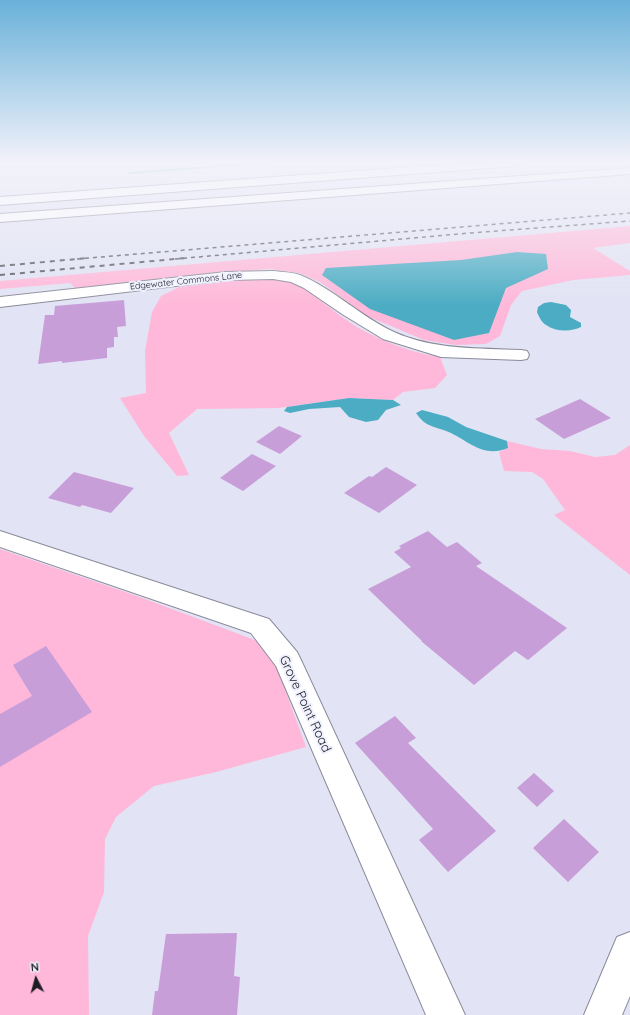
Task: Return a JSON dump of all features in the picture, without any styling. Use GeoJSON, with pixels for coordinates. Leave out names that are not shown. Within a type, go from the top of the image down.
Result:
{"type":"FeatureCollection","features":[{"type":"Feature","properties":{"kind":"main road"},"geometry":{"type":"LineString","coordinates":[[0,218],[102,210]]}},
{"type":"Feature","properties":{"kind":"main road","name":"Edgewater Commons Lane"},"geometry":{"type":"LineString","coordinates":[[0,302],[226,276],[273,275],[294,278],[310,284],[346,311],[389,336],[441,352],[521,355]]}},
{"type":"Feature","properties":{"kind":"main road","name":"Grove Point Road"},"geometry":{"type":"LineString","coordinates":[[0,539],[260,626],[287,660],[446,1015]]}},
{"type":"Feature","properties":{"kind":"main road"},"geometry":{"type":"LineString","coordinates":[[603,1015],[630,950]]}},
{"type":"Feature","properties":{"kind":"shaded area"},"geometry":{"type":"Polygon","coordinates":[[[630,226],[630,243],[593,248],[630,271],[630,275],[573,280],[522,291],[511,305],[500,336],[486,344],[456,345],[424,340],[367,316],[320,282],[299,273],[269,269],[75,288],[70,283],[0,289],[0,281],[630,226]]]}},
{"type":"Feature","properties":{"kind":"shaded area"},"geometry":{"type":"Polygon","coordinates":[[[250,279],[279,280],[295,284],[310,293],[345,319],[378,338],[415,352],[440,357],[447,375],[435,388],[403,392],[393,400],[349,398],[279,408],[197,409],[169,433],[189,475],[177,476],[144,436],[120,398],[146,393],[145,351],[152,312],[161,296],[179,287],[250,279]]]}},
{"type":"Feature","properties":{"kind":"shaded area"},"geometry":{"type":"Polygon","coordinates":[[[507,441],[541,449],[570,451],[595,457],[615,455],[630,445],[630,575],[554,515],[565,510],[543,479],[532,472],[504,471],[499,452],[508,448],[507,441]]]}},
{"type":"Feature","properties":{"kind":"shaded area"},"geometry":{"type":"Polygon","coordinates":[[[0,549],[137,596],[255,640],[274,659],[306,747],[216,772],[154,786],[116,817],[105,839],[104,892],[88,936],[89,1015],[0,1015],[0,549]]]}},
{"type":"Feature","properties":{"kind":"water"},"geometry":{"type":"Polygon","coordinates":[[[517,252],[546,254],[548,269],[506,288],[489,333],[454,340],[370,309],[322,275],[326,268],[461,260],[517,252]]]}},
{"type":"Feature","properties":{"kind":"water"},"geometry":{"type":"Polygon","coordinates":[[[551,302],[566,305],[571,310],[570,317],[581,323],[581,327],[573,330],[564,330],[554,329],[545,324],[537,312],[538,307],[544,303],[551,302]]]}},
{"type":"Feature","properties":{"kind":"water"},"geometry":{"type":"Polygon","coordinates":[[[349,398],[393,400],[401,405],[386,410],[378,420],[366,422],[349,417],[340,407],[309,409],[290,413],[284,411],[287,407],[349,398]]]}},
{"type":"Feature","properties":{"kind":"water"},"geometry":{"type":"Polygon","coordinates":[[[422,410],[448,417],[466,427],[507,441],[508,448],[499,451],[492,451],[471,445],[445,430],[433,427],[426,423],[416,413],[422,410]]]}},
{"type":"Feature","properties":{"kind":"building"},"geometry":{"type":"Polygon","coordinates":[[[124,300],[126,326],[117,327],[118,337],[114,337],[114,347],[107,348],[107,358],[38,364],[45,315],[54,315],[55,306],[124,300]]]}},
{"type":"Feature","properties":{"kind":"building"},"geometry":{"type":"Polygon","coordinates":[[[580,399],[611,418],[564,439],[535,419],[580,399]]]}},
{"type":"Feature","properties":{"kind":"building"},"geometry":{"type":"Polygon","coordinates":[[[279,426],[302,436],[280,454],[256,442],[279,426]]]}},
{"type":"Feature","properties":{"kind":"building"},"geometry":{"type":"Polygon","coordinates":[[[252,454],[276,466],[243,491],[220,478],[252,454]]]}},
{"type":"Feature","properties":{"kind":"building"},"geometry":{"type":"Polygon","coordinates":[[[386,467],[417,485],[379,513],[344,493],[369,476],[372,477],[386,467]]]}},
{"type":"Feature","properties":{"kind":"building"},"geometry":{"type":"Polygon","coordinates":[[[74,472],[134,488],[111,513],[82,505],[80,507],[48,498],[74,472]]]}},
{"type":"Feature","properties":{"kind":"building"},"geometry":{"type":"Polygon","coordinates":[[[428,531],[447,547],[457,542],[482,563],[476,566],[567,628],[528,660],[515,651],[474,685],[421,641],[368,589],[411,567],[394,552],[401,548],[399,546],[428,531]]]}},
{"type":"Feature","properties":{"kind":"building"},"geometry":{"type":"Polygon","coordinates":[[[46,646],[92,712],[0,767],[0,714],[32,696],[13,665],[46,646]]]}},
{"type":"Feature","properties":{"kind":"building"},"geometry":{"type":"Polygon","coordinates":[[[395,716],[416,738],[408,743],[496,831],[448,872],[419,840],[433,829],[355,743],[395,716]]]}},
{"type":"Feature","properties":{"kind":"building"},"geometry":{"type":"Polygon","coordinates":[[[534,773],[554,791],[537,807],[517,788],[534,773]]]}},
{"type":"Feature","properties":{"kind":"building"},"geometry":{"type":"Polygon","coordinates":[[[564,819],[599,852],[568,882],[533,848],[564,819]]]}},
{"type":"Feature","properties":{"kind":"building"},"geometry":{"type":"Polygon","coordinates":[[[237,933],[234,976],[240,977],[237,1015],[152,1015],[155,991],[158,991],[166,934],[237,933]]]}},
{"type":"Feature","properties":{"kind":"railway"},"geometry":{"type":"LineString","coordinates":[[77,259],[630,213]]}},
{"type":"Feature","properties":{"kind":"railway"},"geometry":{"type":"LineString","coordinates":[[177,259],[470,233],[630,221]]}},
{"type":"Feature","properties":{"kind":"railway"},"geometry":{"type":"LineString","coordinates":[[77,259],[88,258]]}},
{"type":"Feature","properties":{"kind":"railway"},"geometry":{"type":"LineString","coordinates":[[177,259],[186,258]]}},
{"type":"Feature","properties":{"kind":"railway"},"geometry":{"type":"LineString","coordinates":[[0,266],[77,259]]}},
{"type":"Feature","properties":{"kind":"railway"},"geometry":{"type":"LineString","coordinates":[[0,275],[177,259]]}}]}
